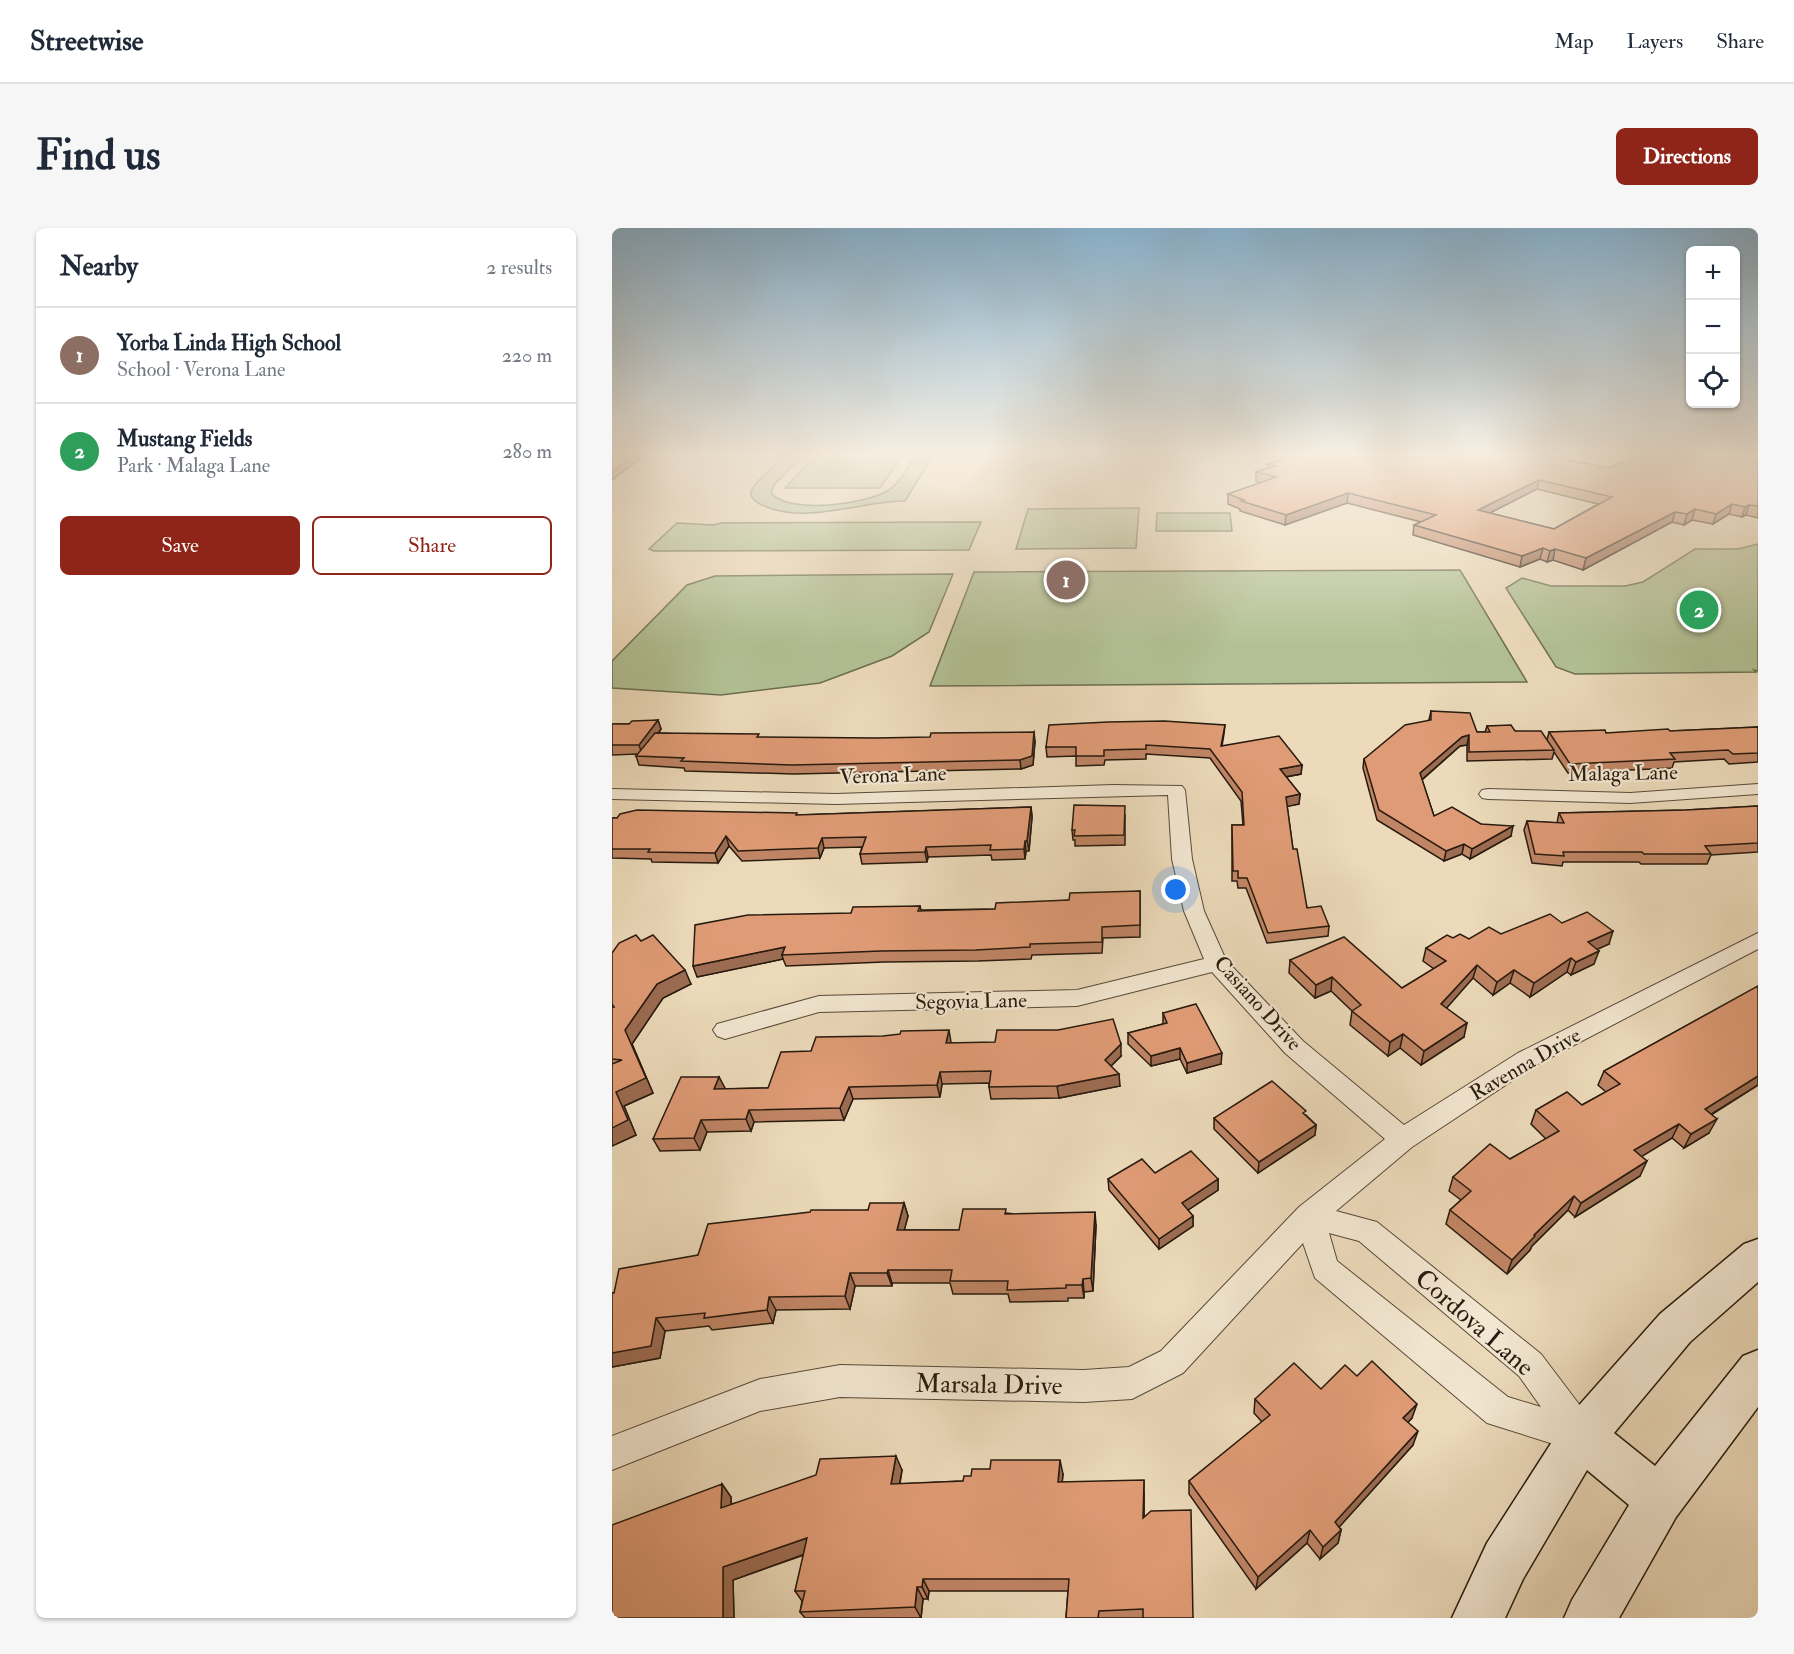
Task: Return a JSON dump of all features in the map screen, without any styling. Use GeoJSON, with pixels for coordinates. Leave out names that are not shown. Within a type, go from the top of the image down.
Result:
{"type":"FeatureCollection","features":[{"type":"Feature","properties":{"kind":"main road"},"geometry":{"type":"LineString","coordinates":[[1478,1618],[1505,1561],[1582,1436],[1675,1328],[1758,1257]]}},
{"type":"Feature","properties":{"kind":"main road"},"geometry":{"type":"LineString","coordinates":[[1590,1618],[1659,1500],[1758,1371]]}},
{"type":"Feature","properties":{"kind":"main road"},"geometry":{"type":"LineString","coordinates":[[1582,1436],[1659,1500]]}},
{"type":"Feature","properties":{"kind":"street","name":"Malaga Lane"},"geometry":{"type":"LineString","coordinates":[[1488,794],[1630,798],[1758,789]]}},
{"type":"Feature","properties":{"kind":"street","name":"Verona Lane"},"geometry":{"type":"LineString","coordinates":[[612,794],[836,799],[1102,790],[1176,790]]}},
{"type":"Feature","properties":{"kind":"street","name":"Casiano Drive"},"geometry":{"type":"LineString","coordinates":[[1176,790],[1182,859],[1194,911],[1217,963],[1294,1047],[1403,1139]]}},
{"type":"Feature","properties":{"kind":"street","name":"Ravenna Drive"},"geometry":{"type":"LineString","coordinates":[[1309,1216],[1403,1139],[1527,1059],[1758,940]]}},
{"type":"Feature","properties":{"kind":"street","name":"Segovia Lane"},"geometry":{"type":"LineString","coordinates":[[725,1030],[819,1004],[1077,998],[1217,963]]}},
{"type":"Feature","properties":{"kind":"street"},"geometry":{"type":"LineString","coordinates":[[1309,1216],[1325,1269],[1498,1411],[1582,1436]]}},
{"type":"Feature","properties":{"kind":"street","name":"Cordova Lane"},"geometry":{"type":"LineString","coordinates":[[1309,1216],[1367,1231],[1530,1365],[1582,1436]]}},
{"type":"Feature","properties":{"kind":"street","name":"Marsala Drive"},"geometry":{"type":"LineString","coordinates":[[612,1453],[760,1395],[840,1381],[1084,1386],[1132,1383],[1172,1362],[1309,1216]]}},
{"type":"Feature","properties":{"kind":"green space"},"geometry":{"type":"Polygon","coordinates":[[[1026,517],[1138,517],[1136,548],[1016,549],[1026,517]]]}},
{"type":"Feature","properties":{"kind":"green space"},"geometry":{"type":"Polygon","coordinates":[[[1157,517],[1230,517],[1232,531],[1156,531],[1157,517]]]}},
{"type":"Feature","properties":{"kind":"green space"},"geometry":{"type":"Polygon","coordinates":[[[981,522],[969,550],[654,551],[649,549],[677,523],[713,525],[721,523],[981,522]]]}},
{"type":"Feature","properties":{"kind":"green space"},"geometry":{"type":"Polygon","coordinates":[[[1758,544],[1758,671],[1754,670],[1756,672],[1575,674],[1556,667],[1506,588],[1522,578],[1551,586],[1625,586],[1643,582],[1695,549],[1738,549],[1758,544]]]}},
{"type":"Feature","properties":{"kind":"green space"},"geometry":{"type":"Polygon","coordinates":[[[1460,570],[1527,682],[930,686],[974,572],[1460,570]]]}},
{"type":"Feature","properties":{"kind":"green space"},"geometry":{"type":"Polygon","coordinates":[[[953,574],[929,632],[892,656],[820,683],[721,695],[612,688],[612,661],[687,585],[715,576],[953,574]]]}},
{"type":"Feature","properties":{"kind":"building"},"geometry":{"type":"Polygon","coordinates":[[[1432,517],[1505,517],[1554,529],[1576,517],[1666,517],[1586,558],[1543,548],[1522,556],[1414,525],[1432,517]]]}},
{"type":"Feature","properties":{"kind":"building"},"geometry":{"type":"Polygon","coordinates":[[[1431,711],[1470,713],[1477,732],[1490,732],[1487,726],[1511,725],[1515,731],[1541,731],[1554,750],[1469,752],[1469,735],[1462,737],[1420,773],[1434,816],[1452,807],[1481,824],[1513,826],[1472,849],[1464,844],[1446,851],[1379,810],[1364,759],[1405,725],[1431,720],[1431,711]]]}},
{"type":"Feature","properties":{"kind":"building"},"geometry":{"type":"Polygon","coordinates":[[[658,720],[639,745],[612,745],[612,724],[658,720]]]}},
{"type":"Feature","properties":{"kind":"building"},"geometry":{"type":"Polygon","coordinates":[[[1164,721],[1225,725],[1221,746],[1279,736],[1302,765],[1280,769],[1300,794],[1286,797],[1293,849],[1297,849],[1307,908],[1321,906],[1329,926],[1268,933],[1247,878],[1238,878],[1238,871],[1233,871],[1232,825],[1244,825],[1242,792],[1210,749],[1146,745],[1146,749],[1104,750],[1104,756],[1076,756],[1076,747],[1046,747],[1049,725],[1164,721]]]}},
{"type":"Feature","properties":{"kind":"building"},"geometry":{"type":"Polygon","coordinates":[[[1758,727],[1758,753],[1733,754],[1728,750],[1670,753],[1675,759],[1570,764],[1549,732],[1605,730],[1606,733],[1758,727]]]}},
{"type":"Feature","properties":{"kind":"building"},"geometry":{"type":"Polygon","coordinates":[[[1034,732],[1032,756],[1020,760],[792,765],[681,761],[684,758],[636,756],[655,733],[876,738],[930,737],[931,733],[1034,732]]]}},
{"type":"Feature","properties":{"kind":"building"},"geometry":{"type":"Polygon","coordinates":[[[1074,805],[1125,806],[1124,835],[1074,836],[1075,830],[1072,830],[1074,805]]]}},
{"type":"Feature","properties":{"kind":"building"},"geometry":{"type":"Polygon","coordinates":[[[1758,806],[1758,843],[1705,846],[1711,854],[1563,852],[1564,856],[1535,854],[1527,821],[1564,823],[1559,813],[1758,806]]]}},
{"type":"Feature","properties":{"kind":"building"},"geometry":{"type":"Polygon","coordinates":[[[1031,807],[1024,849],[990,850],[991,845],[926,847],[925,852],[860,854],[866,837],[822,838],[818,848],[738,851],[726,836],[715,853],[612,849],[612,818],[637,810],[797,813],[796,815],[1031,807]]]}},
{"type":"Feature","properties":{"kind":"building"},"geometry":{"type":"Polygon","coordinates":[[[1140,891],[1140,925],[1102,927],[1102,942],[1030,944],[1030,947],[976,950],[782,955],[785,947],[693,966],[695,925],[748,915],[851,913],[853,907],[920,906],[918,911],[995,909],[996,903],[1069,900],[1070,893],[1140,891]]]}},
{"type":"Feature","properties":{"kind":"building"},"geometry":{"type":"Polygon","coordinates":[[[1587,912],[1613,931],[1588,942],[1599,951],[1576,962],[1571,958],[1534,983],[1514,970],[1497,982],[1477,965],[1441,1004],[1467,1023],[1424,1051],[1403,1034],[1390,1042],[1352,1011],[1361,1005],[1332,977],[1316,985],[1290,960],[1344,937],[1402,988],[1446,961],[1426,948],[1447,935],[1453,938],[1460,934],[1469,939],[1489,927],[1501,934],[1550,914],[1562,923],[1587,912]]]}},
{"type":"Feature","properties":{"kind":"building"},"geometry":{"type":"Polygon","coordinates":[[[636,935],[641,941],[653,935],[685,970],[657,984],[625,1030],[646,1078],[616,1092],[628,1120],[612,1128],[612,1064],[622,1060],[612,1059],[612,1007],[614,1007],[612,1004],[612,953],[619,943],[636,935]]]}},
{"type":"Feature","properties":{"kind":"building"},"geometry":{"type":"Polygon","coordinates":[[[1758,986],[1758,1076],[1705,1109],[1717,1119],[1691,1134],[1679,1124],[1634,1150],[1647,1161],[1581,1203],[1574,1196],[1512,1260],[1450,1210],[1471,1191],[1453,1177],[1490,1144],[1510,1159],[1559,1131],[1536,1110],[1567,1092],[1582,1105],[1620,1084],[1604,1071],[1758,986]]]}},
{"type":"Feature","properties":{"kind":"building"},"geometry":{"type":"Polygon","coordinates":[[[1196,1004],[1222,1053],[1187,1063],[1180,1048],[1151,1056],[1128,1033],[1167,1023],[1163,1013],[1196,1004]]]}},
{"type":"Feature","properties":{"kind":"building"},"geometry":{"type":"Polygon","coordinates":[[[1113,1019],[1121,1044],[1105,1060],[1119,1074],[1057,1086],[989,1087],[991,1071],[940,1072],[937,1085],[849,1087],[840,1108],[749,1110],[746,1119],[701,1120],[694,1138],[653,1139],[681,1077],[719,1077],[714,1089],[768,1088],[781,1052],[811,1051],[816,1037],[883,1036],[900,1034],[901,1031],[949,1030],[946,1043],[995,1042],[997,1030],[1058,1030],[1113,1019]]]}},
{"type":"Feature","properties":{"kind":"building"},"geometry":{"type":"Polygon","coordinates":[[[1272,1081],[1306,1111],[1303,1113],[1316,1125],[1259,1162],[1214,1118],[1272,1081]]]}},
{"type":"Feature","properties":{"kind":"building"},"geometry":{"type":"Polygon","coordinates":[[[1191,1151],[1218,1179],[1182,1203],[1193,1216],[1159,1239],[1108,1179],[1142,1159],[1155,1173],[1191,1151]]]}},
{"type":"Feature","properties":{"kind":"building"},"geometry":{"type":"Polygon","coordinates":[[[870,1203],[904,1203],[897,1230],[959,1230],[963,1209],[1006,1209],[1005,1214],[1095,1212],[1091,1278],[1083,1279],[1082,1285],[1066,1285],[1066,1288],[1007,1290],[1008,1281],[950,1281],[952,1270],[888,1270],[887,1273],[850,1273],[845,1296],[769,1297],[767,1310],[704,1318],[705,1313],[656,1318],[651,1346],[612,1353],[612,1293],[614,1293],[619,1269],[698,1255],[708,1224],[810,1212],[811,1210],[868,1210],[870,1203]]]}},
{"type":"Feature","properties":{"kind":"building"},"geometry":{"type":"Polygon","coordinates":[[[1372,1361],[1417,1404],[1403,1418],[1418,1431],[1335,1522],[1341,1530],[1323,1547],[1310,1530],[1258,1577],[1189,1481],[1270,1415],[1255,1399],[1294,1363],[1321,1389],[1345,1365],[1357,1376],[1372,1361]]]}},
{"type":"Feature","properties":{"kind":"building"},"geometry":{"type":"Polygon","coordinates":[[[896,1456],[891,1484],[963,1481],[964,1476],[971,1476],[972,1469],[990,1469],[991,1460],[1060,1460],[1058,1482],[1144,1480],[1143,1518],[1151,1511],[1191,1510],[1193,1618],[1143,1618],[1143,1609],[1099,1611],[1098,1618],[1066,1618],[1069,1579],[923,1579],[922,1587],[917,1587],[915,1607],[800,1612],[805,1591],[795,1591],[807,1538],[723,1567],[723,1618],[612,1618],[612,1525],[722,1484],[721,1508],[816,1475],[820,1459],[896,1456]]]}},
{"type":"Feature","properties":{"kind":"place","name":"Yorba Linda High School"},"geometry":{"type":"Point","coordinates":[1066,580]}},
{"type":"Feature","properties":{"kind":"place","name":"Mustang Fields"},"geometry":{"type":"Point","coordinates":[1699,610]}}]}
